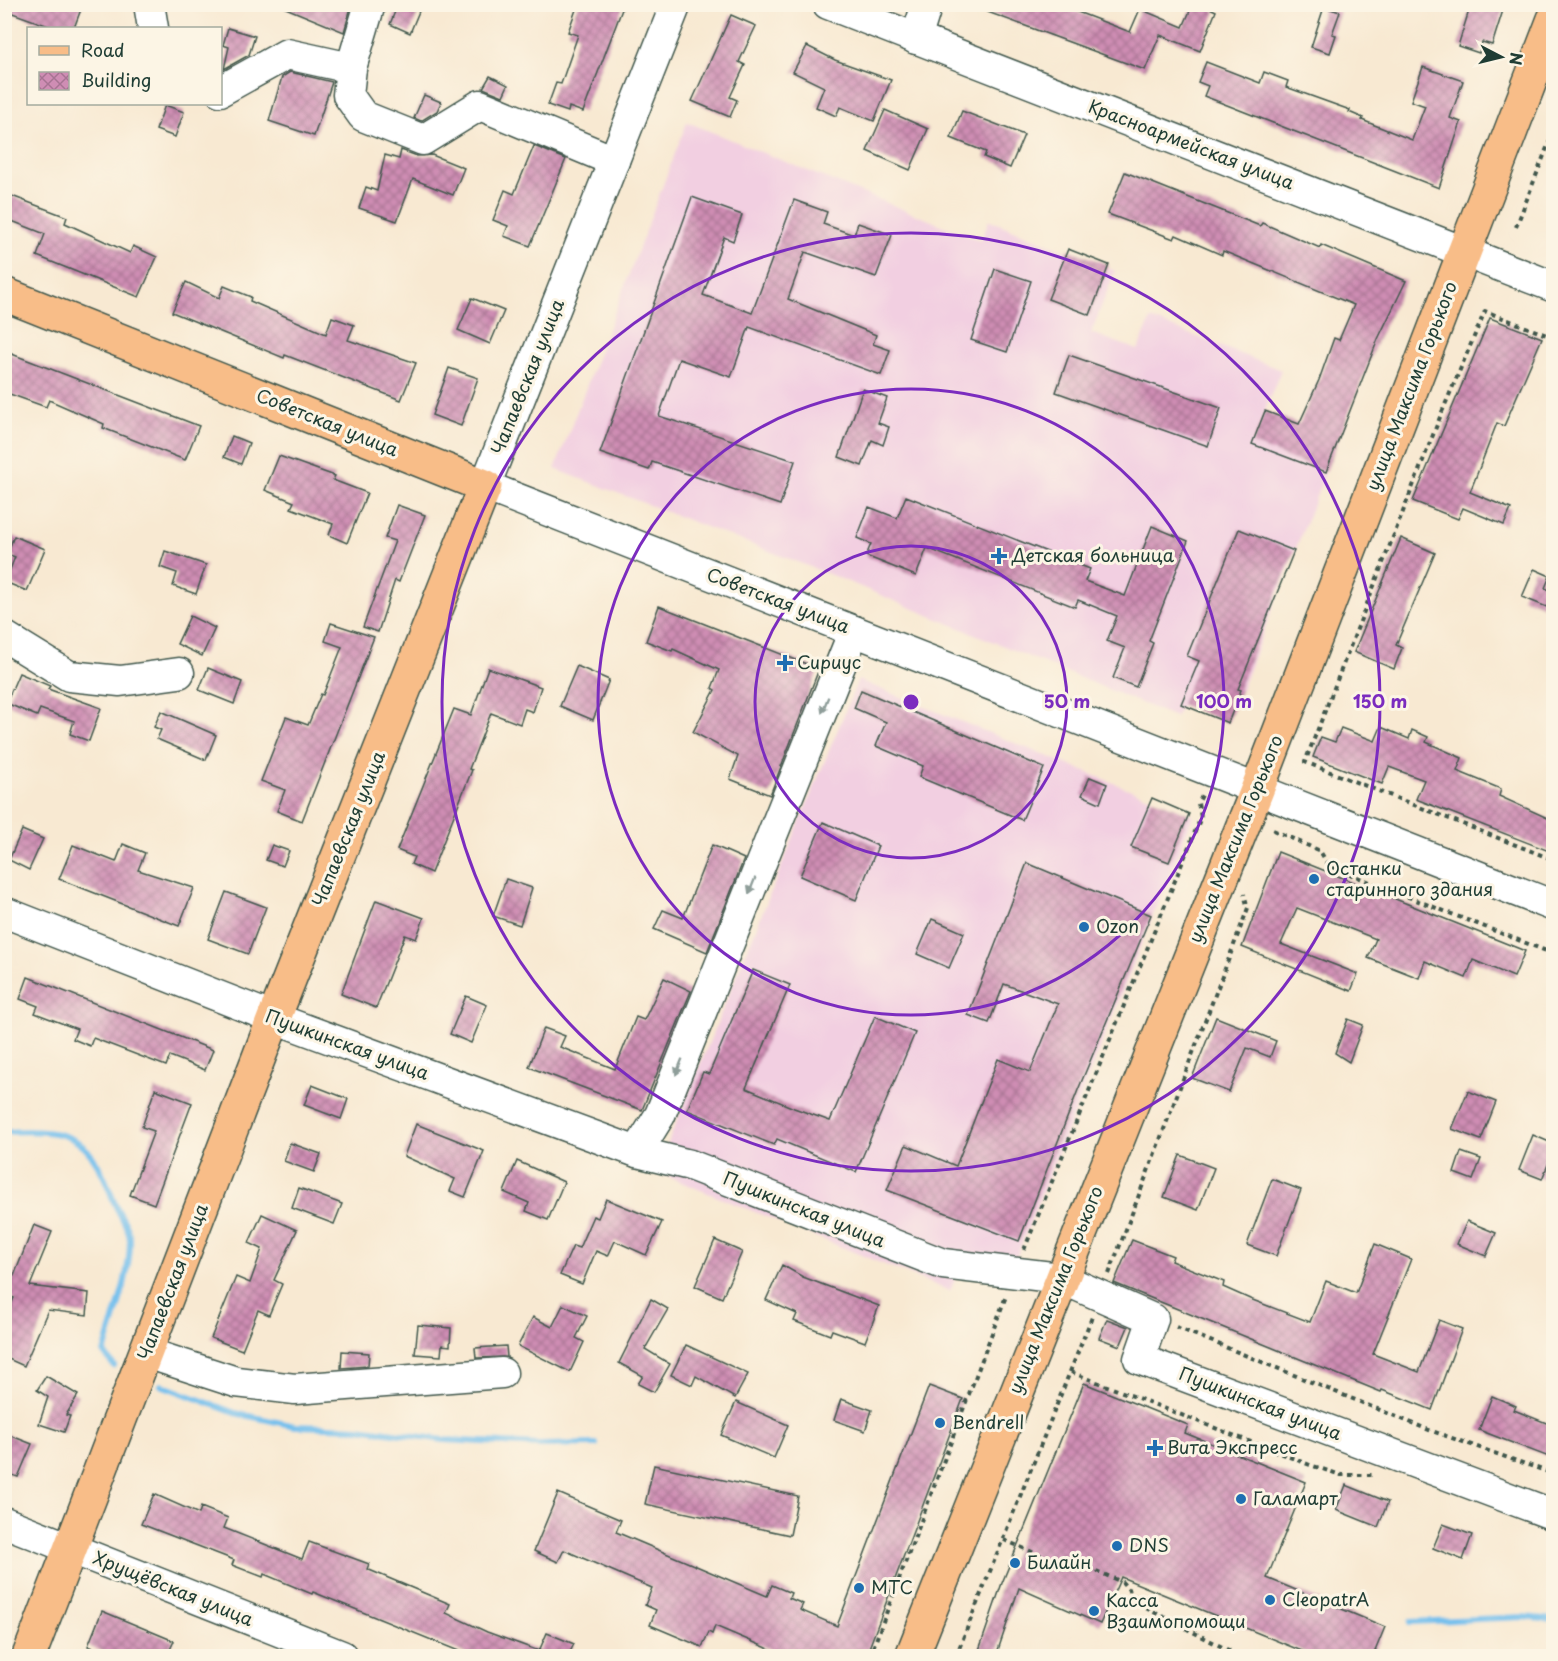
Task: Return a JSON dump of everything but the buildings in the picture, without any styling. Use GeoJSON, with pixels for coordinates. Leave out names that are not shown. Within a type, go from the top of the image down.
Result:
{"type":"FeatureCollection","features":[{"type":"Feature","properties":{"kind":"main road","name":"улица Максима Горького"},"geometry":{"type":"LineString","coordinates":[[912,1656],[1060,1278],[1257,790],[1554,19]]}},
{"type":"Feature","properties":{"kind":"main road","name":"Советская улица"},"geometry":{"type":"LineString","coordinates":[[4,294],[485,486]]}},
{"type":"Feature","properties":{"kind":"main road","name":"Чапаевская улица"},"geometry":{"type":"LineString","coordinates":[[29,1656],[274,1018],[485,486]]}},
{"type":"Feature","properties":{"kind":"street"},"geometry":{"type":"LineString","coordinates":[[149,4],[153,27]]}},
{"type":"Feature","properties":{"kind":"street"},"geometry":{"type":"LineString","coordinates":[[370,4],[351,68],[348,95],[363,116],[423,140],[480,105],[614,161]]}},
{"type":"Feature","properties":{"kind":"street","name":"Чапаевская улица"},"geometry":{"type":"LineString","coordinates":[[485,486],[676,4]]}},
{"type":"Feature","properties":{"kind":"street","name":"Красноармейская улица"},"geometry":{"type":"LineString","coordinates":[[828,4],[1554,287]]}},
{"type":"Feature","properties":{"kind":"street"},"geometry":{"type":"LineString","coordinates":[[916,39],[927,4]]}},
{"type":"Feature","properties":{"kind":"street"},"geometry":{"type":"LineString","coordinates":[[222,90],[288,54],[351,68]]}},
{"type":"Feature","properties":{"kind":"street","name":"Советская улица"},"geometry":{"type":"LineString","coordinates":[[485,486],[1554,906]]}},
{"type":"Feature","properties":{"kind":"street"},"geometry":{"type":"LineString","coordinates":[[637,1152],[660,1115],[854,631]]}},
{"type":"Feature","properties":{"kind":"street"},"geometry":{"type":"LineString","coordinates":[[4,636],[69,676],[120,681],[179,673]]}},
{"type":"Feature","properties":{"kind":"street","name":"Пушкинская улица"},"geometry":{"type":"LineString","coordinates":[[4,912],[274,1018],[637,1152],[690,1165],[943,1264],[1060,1278],[1153,1319],[1139,1359],[1554,1515]]}},
{"type":"Feature","properties":{"kind":"street"},"geometry":{"type":"LineString","coordinates":[[147,1353],[236,1382],[295,1389],[502,1373]]}},
{"type":"Feature","properties":{"kind":"street","name":"Хрущёвская улица"},"geometry":{"type":"LineString","coordinates":[[4,1522],[342,1656]]}},
{"type":"Feature","properties":{"kind":"path"},"geometry":{"type":"LineString","coordinates":[[1516,227],[1554,130]]}},
{"type":"Feature","properties":{"kind":"path"},"geometry":{"type":"LineString","coordinates":[[1554,338],[1485,311],[1442,412],[1305,762],[1554,860]]}},
{"type":"Feature","properties":{"kind":"path"},"geometry":{"type":"LineString","coordinates":[[870,1656],[1015,1271],[1201,817],[1198,804],[1210,771]]}},
{"type":"Feature","properties":{"kind":"path"},"geometry":{"type":"LineString","coordinates":[[1263,832],[1279,827]]}},
{"type":"Feature","properties":{"kind":"path"},"geometry":{"type":"LineString","coordinates":[[1273,830],[1320,851],[1329,866],[1554,954]]}},
{"type":"Feature","properties":{"kind":"path"},"geometry":{"type":"LineString","coordinates":[[956,1656],[1071,1372],[1248,908],[1242,887]]}},
{"type":"Feature","properties":{"kind":"path"},"geometry":{"type":"LineString","coordinates":[[1153,1319],[1429,1430],[1554,1474]]}},
{"type":"Feature","properties":{"kind":"path"},"geometry":{"type":"LineString","coordinates":[[1071,1372],[1310,1465],[1341,1474],[1381,1475]]}},
{"type":"Feature","properties":{"kind":"path"},"geometry":{"type":"LineString","coordinates":[[1004,1540],[1061,1563],[1078,1563],[1122,1582],[1144,1607],[1240,1656]]}},
{"type":"Feature","properties":{"kind":"shaded area"},"geometry":{"type":"Polygon","coordinates":[[[687,122],[981,241],[989,220],[1115,271],[1091,333],[1138,350],[1151,319],[1281,370],[1252,443],[1326,471],[1228,723],[1182,705],[1175,717],[839,578],[555,469],[687,122]]]}},
{"type":"Feature","properties":{"kind":"shaded area"},"geometry":{"type":"Polygon","coordinates":[[[858,680],[1193,815],[1010,1273],[959,1270],[950,1291],[656,1172],[858,680]]]}},
{"type":"Feature","properties":{"kind":"waterway"},"geometry":{"type":"LineString","coordinates":[[4,1132],[47,1132],[63,1135],[76,1141],[87,1150],[106,1180],[130,1235],[124,1283],[104,1353],[114,1366]]}},
{"type":"Feature","properties":{"kind":"waterway"},"geometry":{"type":"LineString","coordinates":[[161,1385],[235,1413],[295,1426],[358,1428],[444,1440],[540,1445],[596,1444]]}},
{"type":"Feature","properties":{"kind":"waterway"},"geometry":{"type":"LineString","coordinates":[[1411,1622],[1523,1617],[1554,1620]]}},
{"type":"Feature","properties":{"kind":"place","name":"Детская больница"},"geometry":{"type":"Point","coordinates":[999,556]}},
{"type":"Feature","properties":{"kind":"place","name":"Сириус"},"geometry":{"type":"Point","coordinates":[785,663]}},
{"type":"Feature","properties":{"kind":"place","name":"Останки старинного здания"},"geometry":{"type":"Point","coordinates":[1314,879]}},
{"type":"Feature","properties":{"kind":"place","name":"Ozon"},"geometry":{"type":"Point","coordinates":[1084,927]}},
{"type":"Feature","properties":{"kind":"place","name":"Bendrell"},"geometry":{"type":"Point","coordinates":[940,1423]}},
{"type":"Feature","properties":{"kind":"place","name":"Вита Экспресс"},"geometry":{"type":"Point","coordinates":[1155,1448]}},
{"type":"Feature","properties":{"kind":"place","name":"Галамарт"},"geometry":{"type":"Point","coordinates":[1241,1499]}},
{"type":"Feature","properties":{"kind":"place","name":"DNS"},"geometry":{"type":"Point","coordinates":[1117,1546]}},
{"type":"Feature","properties":{"kind":"place","name":"Билайн"},"geometry":{"type":"Point","coordinates":[1015,1563]}},
{"type":"Feature","properties":{"kind":"place","name":"МТС"},"geometry":{"type":"Point","coordinates":[859,1588]}},
{"type":"Feature","properties":{"kind":"place","name":"CleopatrA"},"geometry":{"type":"Point","coordinates":[1270,1600]}},
{"type":"Feature","properties":{"kind":"place","name":"Касса Взаимопомощи"},"geometry":{"type":"Point","coordinates":[1094,1611]}}]}
